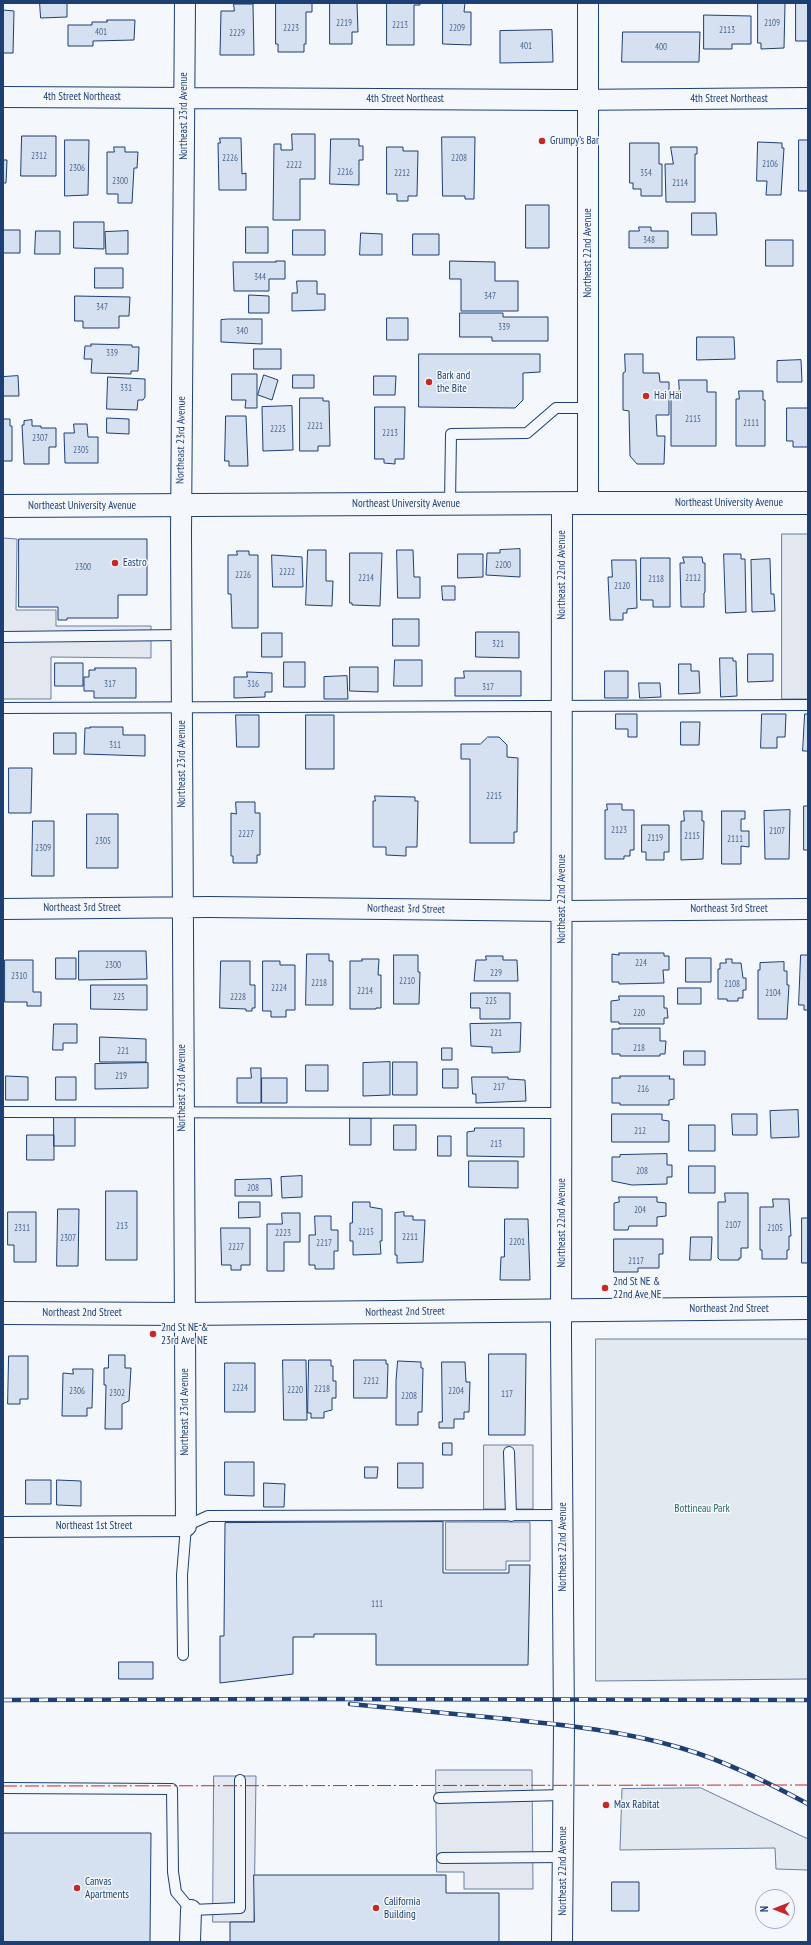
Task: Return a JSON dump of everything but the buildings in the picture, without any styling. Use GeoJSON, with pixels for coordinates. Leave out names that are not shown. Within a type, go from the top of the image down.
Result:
{"type":"FeatureCollection","features":[{"type":"Feature","properties":{"kind":"main road","name":"Northeast University Avenue"},"geometry":{"type":"LineString","coordinates":[[3,506],[588,503],[808,504]]}},
{"type":"Feature","properties":{"kind":"main road","name":"Northeast 2nd Street"},"geometry":{"type":"LineString","coordinates":[[3,1313],[184,1314],[808,1308]]}},
{"type":"Feature","properties":{"kind":"street","name":"Northeast 23rd Avenue"},"geometry":{"type":"LineString","coordinates":[[185,3],[181,505],[182,1112],[186,1526]]}},
{"type":"Feature","properties":{"kind":"street","name":"Northeast 22nd Avenue"},"geometry":{"type":"LineString","coordinates":[[588,3],[588,503]]}},
{"type":"Feature","properties":{"kind":"street","name":"4th Street Northeast"},"geometry":{"type":"LineString","coordinates":[[3,97],[587,100],[808,98]]}},
{"type":"Feature","properties":{"kind":"street","name":"Northeast 22nd Avenue"},"geometry":{"type":"LineString","coordinates":[[562,504],[563,706],[561,1310],[564,1795],[562,1942]]}},
{"type":"Feature","properties":{"kind":"street","name":"Northeast 3rd Street"},"geometry":{"type":"LineString","coordinates":[[3,908],[182,907],[562,910],[808,909]]}},
{"type":"Feature","properties":{"kind":"street","name":"Northeast 1st Street"},"geometry":{"type":"LineString","coordinates":[[3,1527],[186,1526]]}},
{"type":"Feature","properties":{"kind":"street"},"geometry":{"type":"LineString","coordinates":[[190,1910],[190,1942]]}},
{"type":"Feature","properties":{"kind":"lane"},"geometry":{"type":"LineString","coordinates":[[450,504],[451,434],[527,433],[556,408],[588,408]]}},
{"type":"Feature","properties":{"kind":"lane"},"geometry":{"type":"LineString","coordinates":[[3,637],[182,635]]}},
{"type":"Feature","properties":{"kind":"lane"},"geometry":{"type":"LineString","coordinates":[[3,708],[182,706],[808,705]]}},
{"type":"Feature","properties":{"kind":"lane"},"geometry":{"type":"LineString","coordinates":[[3,1112],[562,1113]]}},
{"type":"Feature","properties":{"kind":"lane"},"geometry":{"type":"LineString","coordinates":[[509,1452],[511,1516]]}},
{"type":"Feature","properties":{"kind":"lane"},"geometry":{"type":"LineString","coordinates":[[184,1655],[182,1575],[186,1526],[208,1516],[563,1515]]}},
{"type":"Feature","properties":{"kind":"lane"},"geometry":{"type":"LineString","coordinates":[[3,1788],[172,1789],[173,1872],[176,1892],[190,1910],[240,1908],[240,1780]]}},
{"type":"Feature","properties":{"kind":"lane"},"geometry":{"type":"LineString","coordinates":[[439,1798],[564,1795]]}},
{"type":"Feature","properties":{"kind":"lane"},"geometry":{"type":"LineString","coordinates":[[442,1858],[563,1857]]}},
{"type":"Feature","properties":{"kind":"green space","name":"Bottineau Park"},"geometry":{"type":"Polygon","coordinates":[[[596,1339],[808,1339],[808,1679],[596,1681],[596,1339]]]}},
{"type":"Feature","properties":{"kind":"green space"},"geometry":{"type":"Polygon","coordinates":[[[701,1788],[808,1839],[808,1870],[776,1869],[775,1848],[620,1850],[622,1789],[701,1788]]]}},
{"type":"Feature","properties":{"kind":"shaded area"},"geometry":{"type":"Polygon","coordinates":[[[782,534],[808,534],[808,699],[782,699],[782,534]]]}},
{"type":"Feature","properties":{"kind":"shaded area"},"geometry":{"type":"Polygon","coordinates":[[[3,538],[17,539],[16,610],[56,610],[56,626],[151,626],[151,658],[51,657],[51,699],[3,699],[3,538]]]}},
{"type":"Feature","properties":{"kind":"shaded area"},"geometry":{"type":"Polygon","coordinates":[[[484,1445],[533,1445],[533,1509],[484,1509],[484,1445]]]}},
{"type":"Feature","properties":{"kind":"shaded area"},"geometry":{"type":"Polygon","coordinates":[[[446,1522],[530,1522],[530,1561],[506,1561],[506,1570],[446,1570],[446,1522]]]}},
{"type":"Feature","properties":{"kind":"shaded area"},"geometry":{"type":"Polygon","coordinates":[[[436,1770],[532,1770],[533,1889],[464,1889],[464,1872],[437,1872],[436,1770]]]}},
{"type":"Feature","properties":{"kind":"shaded area"},"geometry":{"type":"Polygon","coordinates":[[[214,1776],[256,1776],[254,1922],[213,1922],[214,1776]]]}},
{"type":"Feature","properties":{"kind":"railway"},"geometry":{"type":"LineString","coordinates":[[3,1700],[808,1700]]}},
{"type":"Feature","properties":{"kind":"railway"},"geometry":{"type":"LineString","coordinates":[[350,1704],[551,1724],[594,1729],[638,1737],[681,1748],[714,1759],[761,1780],[808,1804]]}},
{"type":"Feature","properties":{"kind":"power"},"geometry":{"type":"LineString","coordinates":[[3,1786],[808,1785]]}},
{"type":"Feature","properties":{"kind":"place","name":"Grumpy’s Bar"},"geometry":{"type":"Point","coordinates":[542,141]}},
{"type":"Feature","properties":{"kind":"place","name":"Bark and the Bite"},"geometry":{"type":"Point","coordinates":[429,382]}},
{"type":"Feature","properties":{"kind":"place","name":"Hai Hai"},"geometry":{"type":"Point","coordinates":[646,396]}},
{"type":"Feature","properties":{"kind":"place","name":"Eastro"},"geometry":{"type":"Point","coordinates":[115,563]}},
{"type":"Feature","properties":{"kind":"place","name":"2nd St NE & 22nd Ave NE"},"geometry":{"type":"Point","coordinates":[605,1288]}},
{"type":"Feature","properties":{"kind":"place","name":"2nd St NE & 23rd Ave NE"},"geometry":{"type":"Point","coordinates":[153,1334]}},
{"type":"Feature","properties":{"kind":"place","name":"Max Rabitat"},"geometry":{"type":"Point","coordinates":[606,1805]}},
{"type":"Feature","properties":{"kind":"place","name":"Canvas Apartments"},"geometry":{"type":"Point","coordinates":[77,1888]}},
{"type":"Feature","properties":{"kind":"place","name":"California Building"},"geometry":{"type":"Point","coordinates":[376,1908]}}]}
